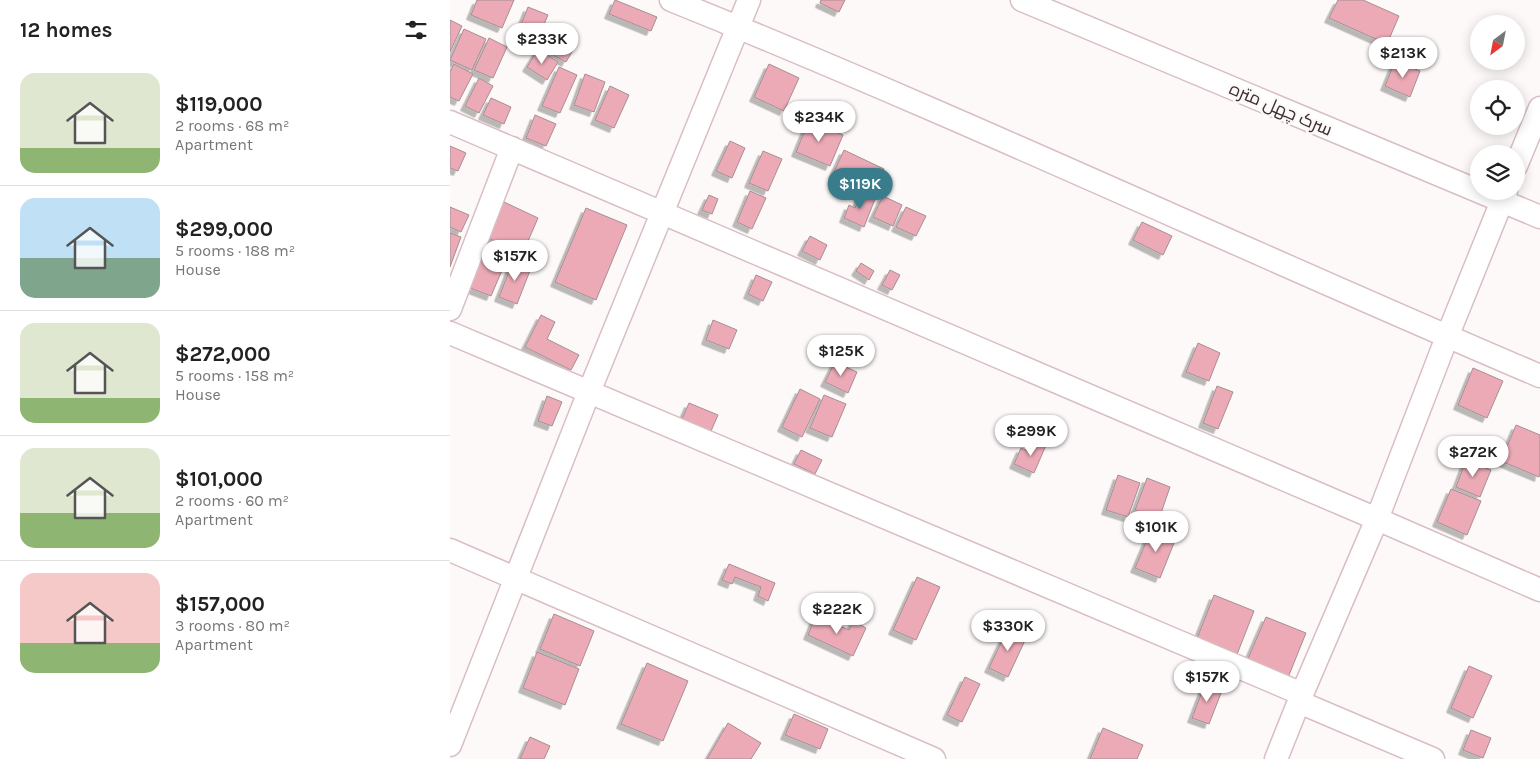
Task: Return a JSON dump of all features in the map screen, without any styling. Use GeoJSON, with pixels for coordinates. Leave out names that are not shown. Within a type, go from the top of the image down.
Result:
{"type":"FeatureCollection","features":[{"type":"Feature","properties":{"kind":"street"},"geometry":{"type":"LineString","coordinates":[[671,0],[945,114],[1447,337],[1540,376]]}},
{"type":"Feature","properties":{"kind":"street"},"geometry":{"type":"LineString","coordinates":[[450,745],[589,392],[750,0]]}},
{"type":"Feature","properties":{"kind":"street","name":"سرک چهل متره"},"geometry":{"type":"LineString","coordinates":[[1022,0],[1470,182]]}},
{"type":"Feature","properties":{"kind":"street"},"geometry":{"type":"LineString","coordinates":[[1525,145],[1540,108]]}},
{"type":"Feature","properties":{"kind":"street"},"geometry":{"type":"LineString","coordinates":[[450,122],[1540,590]]}},
{"type":"Feature","properties":{"kind":"street"},"geometry":{"type":"LineString","coordinates":[[450,309],[512,148]]}},
{"type":"Feature","properties":{"kind":"street"},"geometry":{"type":"LineString","coordinates":[[1276,759],[1300,698],[1377,519],[1502,200]]}},
{"type":"Feature","properties":{"kind":"street","name":"سرک چهل متره"},"geometry":{"type":"LineString","coordinates":[[1511,200],[1540,217]]}},
{"type":"Feature","properties":{"kind":"street"},"geometry":{"type":"LineString","coordinates":[[450,333],[1300,698],[1433,759]]}},
{"type":"Feature","properties":{"kind":"street"},"geometry":{"type":"LineString","coordinates":[[450,550],[934,759]]}},
{"type":"Feature","properties":{"kind":"building"},"geometry":{"type":"Polygon","coordinates":[[[477,0],[514,0],[502,28],[471,15],[477,0]]]}},
{"type":"Feature","properties":{"kind":"building"},"geometry":{"type":"Polygon","coordinates":[[[615,0],[657,17],[651,31],[609,14],[615,0]]]}},
{"type":"Feature","properties":{"kind":"building"},"geometry":{"type":"Polygon","coordinates":[[[821,0],[845,0],[839,12],[820,3],[821,0]]]}},
{"type":"Feature","properties":{"kind":"building"},"geometry":{"type":"Polygon","coordinates":[[[1338,0],[1363,0],[1399,16],[1387,44],[1329,18],[1338,0]]]}},
{"type":"Feature","properties":{"kind":"building"},"geometry":{"type":"Polygon","coordinates":[[[528,7],[548,15],[535,45],[516,37],[528,7]]]}},
{"type":"Feature","properties":{"kind":"building"},"geometry":{"type":"Polygon","coordinates":[[[450,20],[462,26],[450,52],[450,20]]]}},
{"type":"Feature","properties":{"kind":"building"},"geometry":{"type":"Polygon","coordinates":[[[464,29],[486,39],[472,70],[450,60],[464,29]]]}},
{"type":"Feature","properties":{"kind":"building"},"geometry":{"type":"Polygon","coordinates":[[[548,29],[576,45],[566,62],[538,47],[548,29]]]}},
{"type":"Feature","properties":{"kind":"building"},"geometry":{"type":"Polygon","coordinates":[[[489,38],[507,47],[493,78],[474,70],[489,38]]]}},
{"type":"Feature","properties":{"kind":"building"},"geometry":{"type":"Polygon","coordinates":[[[538,49],[558,62],[547,80],[527,67],[538,49]]]}},
{"type":"Feature","properties":{"kind":"building"},"geometry":{"type":"Polygon","coordinates":[[[1395,61],[1420,71],[1410,97],[1385,86],[1395,61]]]}},
{"type":"Feature","properties":{"kind":"building"},"geometry":{"type":"Polygon","coordinates":[[[454,64],[473,74],[459,101],[450,97],[450,72],[454,64]]]}},
{"type":"Feature","properties":{"kind":"building"},"geometry":{"type":"Polygon","coordinates":[[[769,64],[799,78],[784,111],[754,97],[769,64]]]}},
{"type":"Feature","properties":{"kind":"building"},"geometry":{"type":"Polygon","coordinates":[[[559,67],[577,75],[560,113],[542,106],[559,67]]]}},
{"type":"Feature","properties":{"kind":"building"},"geometry":{"type":"Polygon","coordinates":[[[585,74],[605,82],[594,112],[574,105],[585,74]]]}},
{"type":"Feature","properties":{"kind":"building"},"geometry":{"type":"Polygon","coordinates":[[[479,78],[493,86],[479,113],[465,106],[479,78]]]}},
{"type":"Feature","properties":{"kind":"building"},"geometry":{"type":"Polygon","coordinates":[[[610,86],[629,95],[614,128],[595,120],[610,86]]]}},
{"type":"Feature","properties":{"kind":"building"},"geometry":{"type":"Polygon","coordinates":[[[491,98],[511,107],[504,124],[483,115],[491,98]]]}},
{"type":"Feature","properties":{"kind":"building"},"geometry":{"type":"Polygon","coordinates":[[[535,115],[556,124],[546,146],[526,138],[535,115]]]}},
{"type":"Feature","properties":{"kind":"building"},"geometry":{"type":"Polygon","coordinates":[[[809,120],[843,135],[830,166],[796,152],[809,120]]]}},
{"type":"Feature","properties":{"kind":"building"},"geometry":{"type":"Polygon","coordinates":[[[730,141],[745,148],[732,178],[716,171],[730,141]]]}},
{"type":"Feature","properties":{"kind":"building"},"geometry":{"type":"Polygon","coordinates":[[[450,146],[466,153],[458,171],[450,168],[450,146]]]}},
{"type":"Feature","properties":{"kind":"building"},"geometry":{"type":"Polygon","coordinates":[[[844,150],[884,169],[872,193],[833,174],[844,150]]]}},
{"type":"Feature","properties":{"kind":"building"},"geometry":{"type":"Polygon","coordinates":[[[763,151],[782,159],[768,191],[749,183],[763,151]]]}},
{"type":"Feature","properties":{"kind":"building"},"geometry":{"type":"Polygon","coordinates":[[[750,191],[766,198],[752,229],[737,222],[750,191]]]}},
{"type":"Feature","properties":{"kind":"building"},"geometry":{"type":"Polygon","coordinates":[[[861,193],[875,199],[864,227],[844,218],[849,205],[855,208],[861,193]]]}},
{"type":"Feature","properties":{"kind":"building"},"geometry":{"type":"Polygon","coordinates":[[[709,195],[718,199],[712,214],[702,210],[709,195]]]}},
{"type":"Feature","properties":{"kind":"building"},"geometry":{"type":"Polygon","coordinates":[[[883,196],[902,205],[893,226],[873,217],[883,196]]]}},
{"type":"Feature","properties":{"kind":"building"},"geometry":{"type":"Polygon","coordinates":[[[504,202],[538,218],[525,248],[512,243],[510,248],[488,238],[504,202]]]}},
{"type":"Feature","properties":{"kind":"building"},"geometry":{"type":"Polygon","coordinates":[[[450,207],[469,215],[461,232],[450,227],[450,207]]]}},
{"type":"Feature","properties":{"kind":"building"},"geometry":{"type":"Polygon","coordinates":[[[906,207],[926,216],[916,236],[896,227],[906,207]]]}},
{"type":"Feature","properties":{"kind":"building"},"geometry":{"type":"Polygon","coordinates":[[[586,208],[627,225],[596,300],[555,282],[586,208]]]}},
{"type":"Feature","properties":{"kind":"building"},"geometry":{"type":"Polygon","coordinates":[[[1142,222],[1172,236],[1163,255],[1133,240],[1142,222]]]}},
{"type":"Feature","properties":{"kind":"building"},"geometry":{"type":"Polygon","coordinates":[[[450,233],[461,237],[450,267],[450,233]]]}},
{"type":"Feature","properties":{"kind":"building"},"geometry":{"type":"Polygon","coordinates":[[[810,236],[827,245],[820,260],[802,251],[810,236]]]}},
{"type":"Feature","properties":{"kind":"building"},"geometry":{"type":"Polygon","coordinates":[[[499,250],[509,254],[491,296],[470,288],[485,251],[497,256],[499,250]]]}},
{"type":"Feature","properties":{"kind":"building"},"geometry":{"type":"Polygon","coordinates":[[[513,261],[531,268],[517,304],[499,297],[513,261]]]}},
{"type":"Feature","properties":{"kind":"building"},"geometry":{"type":"Polygon","coordinates":[[[861,263],[874,271],[869,280],[856,271],[861,263]]]}},
{"type":"Feature","properties":{"kind":"building"},"geometry":{"type":"Polygon","coordinates":[[[890,270],[900,275],[892,290],[882,285],[890,270]]]}},
{"type":"Feature","properties":{"kind":"building"},"geometry":{"type":"Polygon","coordinates":[[[756,275],[772,282],[763,301],[748,294],[756,275]]]}},
{"type":"Feature","properties":{"kind":"building"},"geometry":{"type":"Polygon","coordinates":[[[541,315],[555,322],[547,339],[579,355],[571,370],[525,347],[541,315]]]}},
{"type":"Feature","properties":{"kind":"building"},"geometry":{"type":"Polygon","coordinates":[[[713,320],[737,330],[729,349],[706,340],[713,320]]]}},
{"type":"Feature","properties":{"kind":"building"},"geometry":{"type":"Polygon","coordinates":[[[1198,343],[1220,353],[1209,381],[1186,372],[1198,343]]]}},
{"type":"Feature","properties":{"kind":"building"},"geometry":{"type":"Polygon","coordinates":[[[835,362],[857,372],[848,393],[825,382],[835,362]]]}},
{"type":"Feature","properties":{"kind":"building"},"geometry":{"type":"Polygon","coordinates":[[[1473,368],[1503,381],[1487,418],[1458,405],[1473,368]]]}},
{"type":"Feature","properties":{"kind":"building"},"geometry":{"type":"Polygon","coordinates":[[[1217,386],[1233,392],[1218,429],[1203,423],[1217,386]]]}},
{"type":"Feature","properties":{"kind":"building"},"geometry":{"type":"Polygon","coordinates":[[[800,389],[820,399],[802,437],[782,427],[800,389]]]}},
{"type":"Feature","properties":{"kind":"building"},"geometry":{"type":"Polygon","coordinates":[[[824,395],[846,404],[832,437],[810,428],[824,395]]]}},
{"type":"Feature","properties":{"kind":"building"},"geometry":{"type":"Polygon","coordinates":[[[547,396],[562,402],[552,426],[538,421],[547,396]]]}},
{"type":"Feature","properties":{"kind":"building"},"geometry":{"type":"Polygon","coordinates":[[[689,403],[718,415],[711,431],[682,419],[689,403]]]}},
{"type":"Feature","properties":{"kind":"building"},"geometry":{"type":"Polygon","coordinates":[[[1516,425],[1540,435],[1539,477],[1501,461],[1516,425]]]}},
{"type":"Feature","properties":{"kind":"building"},"geometry":{"type":"Polygon","coordinates":[[[1036,439],[1047,443],[1034,473],[1014,464],[1021,448],[1030,452],[1036,439]]]}},
{"type":"Feature","properties":{"kind":"building"},"geometry":{"type":"Polygon","coordinates":[[[801,450],[822,460],[815,474],[794,464],[801,450]]]}},
{"type":"Feature","properties":{"kind":"building"},"geometry":{"type":"Polygon","coordinates":[[[1466,460],[1491,470],[1480,497],[1456,487],[1466,460]]]}},
{"type":"Feature","properties":{"kind":"building"},"geometry":{"type":"Polygon","coordinates":[[[1118,475],[1140,483],[1128,517],[1106,510],[1118,475]]]}},
{"type":"Feature","properties":{"kind":"building"},"geometry":{"type":"Polygon","coordinates":[[[1147,478],[1170,487],[1159,519],[1135,510],[1147,478]]]}},
{"type":"Feature","properties":{"kind":"building"},"geometry":{"type":"Polygon","coordinates":[[[1451,489],[1481,501],[1467,535],[1437,522],[1451,489]]]}},
{"type":"Feature","properties":{"kind":"building"},"geometry":{"type":"Polygon","coordinates":[[[1152,528],[1176,538],[1160,578],[1135,568],[1152,528]]]}},
{"type":"Feature","properties":{"kind":"building"},"geometry":{"type":"Polygon","coordinates":[[[729,564],[775,583],[768,601],[758,596],[761,587],[735,577],[732,584],[722,580],[729,564]]]}},
{"type":"Feature","properties":{"kind":"building"},"geometry":{"type":"Polygon","coordinates":[[[917,577],[940,587],[916,640],[893,630],[917,577]]]}},
{"type":"Feature","properties":{"kind":"building"},"geometry":{"type":"Polygon","coordinates":[[[1214,595],[1254,611],[1236,657],[1196,641],[1214,595]]]}},
{"type":"Feature","properties":{"kind":"building"},"geometry":{"type":"Polygon","coordinates":[[[554,614],[594,631],[580,666],[540,649],[554,614]]]}},
{"type":"Feature","properties":{"kind":"building"},"geometry":{"type":"Polygon","coordinates":[[[816,615],[849,630],[853,621],[866,628],[853,656],[808,635],[816,615]]]}},
{"type":"Feature","properties":{"kind":"building"},"geometry":{"type":"Polygon","coordinates":[[[1266,617],[1306,633],[1287,680],[1246,663],[1266,617]]]}},
{"type":"Feature","properties":{"kind":"building"},"geometry":{"type":"Polygon","coordinates":[[[1008,628],[1027,636],[1008,677],[989,668],[1008,628]]]}},
{"type":"Feature","properties":{"kind":"building"},"geometry":{"type":"Polygon","coordinates":[[[537,652],[579,669],[565,705],[523,688],[537,652]]]}},
{"type":"Feature","properties":{"kind":"building"},"geometry":{"type":"Polygon","coordinates":[[[647,663],[688,681],[663,741],[621,724],[647,663]]]}},
{"type":"Feature","properties":{"kind":"building"},"geometry":{"type":"Polygon","coordinates":[[[1469,666],[1492,676],[1473,718],[1451,708],[1469,666]]]}},
{"type":"Feature","properties":{"kind":"building"},"geometry":{"type":"Polygon","coordinates":[[[965,677],[980,684],[962,722],[947,715],[965,677]]]}},
{"type":"Feature","properties":{"kind":"building"},"geometry":{"type":"Polygon","coordinates":[[[1206,681],[1223,688],[1209,724],[1192,718],[1206,681]]]}},
{"type":"Feature","properties":{"kind":"building"},"geometry":{"type":"Polygon","coordinates":[[[794,714],[828,729],[820,749],[785,735],[794,714]]]}},
{"type":"Feature","properties":{"kind":"building"},"geometry":{"type":"Polygon","coordinates":[[[728,723],[761,743],[751,759],[707,759],[728,723]]]}},
{"type":"Feature","properties":{"kind":"building"},"geometry":{"type":"Polygon","coordinates":[[[1103,728],[1143,745],[1137,759],[1090,759],[1103,728]]]}},
{"type":"Feature","properties":{"kind":"building"},"geometry":{"type":"Polygon","coordinates":[[[1471,730],[1491,738],[1483,758],[1463,750],[1471,730]]]}},
{"type":"Feature","properties":{"kind":"building"},"geometry":{"type":"Polygon","coordinates":[[[530,737],[550,746],[544,759],[520,759],[530,737]]]}}]}
